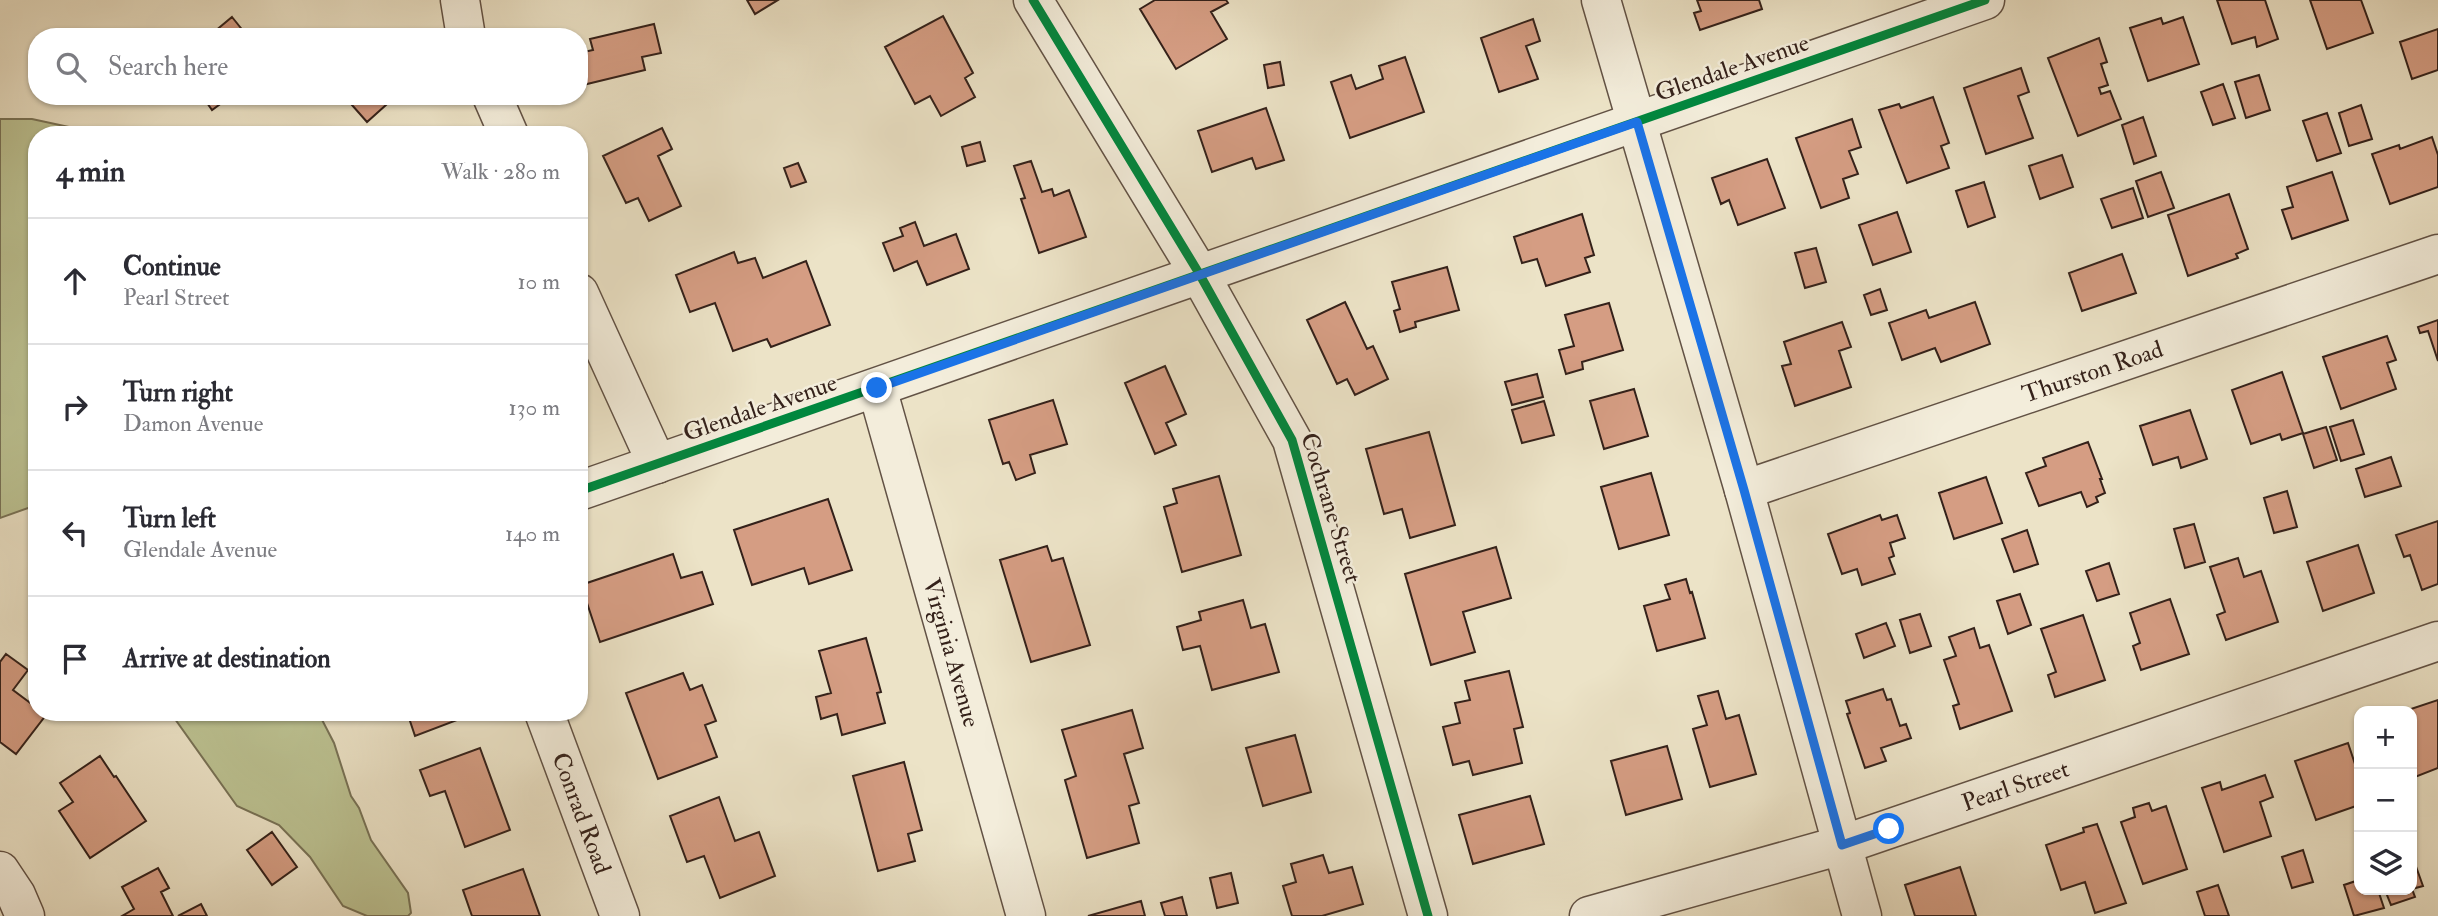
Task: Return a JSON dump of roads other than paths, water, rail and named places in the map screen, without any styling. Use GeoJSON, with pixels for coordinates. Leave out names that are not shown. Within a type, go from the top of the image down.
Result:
{"type":"FeatureCollection","features":[{"type":"Feature","properties":{"kind":"street"},"geometry":{"type":"LineString","coordinates":[[460,0],[465,28]]}},
{"type":"Feature","properties":{"kind":"street","name":"Cochrane Street"},"geometry":{"type":"LineString","coordinates":[[1033,0],[1200,275],[1292,440],[1428,916]]}},
{"type":"Feature","properties":{"kind":"street"},"geometry":{"type":"LineString","coordinates":[[1601,0],[1744,490],[1862,916]]}},
{"type":"Feature","properties":{"kind":"street","name":"Glendale Avenue"},"geometry":{"type":"LineString","coordinates":[[588,488],[1984,0]]}},
{"type":"Feature","properties":{"kind":"street"},"geometry":{"type":"LineString","coordinates":[[496,105],[505,126]]}},
{"type":"Feature","properties":{"kind":"street","name":"Thurston Road"},"geometry":{"type":"LineString","coordinates":[[1744,490],[2438,254]]}},
{"type":"Feature","properties":{"kind":"street"},"geometry":{"type":"LineString","coordinates":[[588,313],[657,464]]}},
{"type":"Feature","properties":{"kind":"street","name":"Virginia Avenue"},"geometry":{"type":"LineString","coordinates":[[877,388],[1026,916]]}},
{"type":"Feature","properties":{"kind":"street","name":"Pearl Street"},"geometry":{"type":"LineString","coordinates":[[1589,916],[1842,845],[2438,641]]}},
{"type":"Feature","properties":{"kind":"street","name":"Conrad Road"},"geometry":{"type":"LineString","coordinates":[[547,721],[620,916]]}},
{"type":"Feature","properties":{"kind":"street"},"geometry":{"type":"LineString","coordinates":[[0,871],[16,895],[25,916]]}}]}
